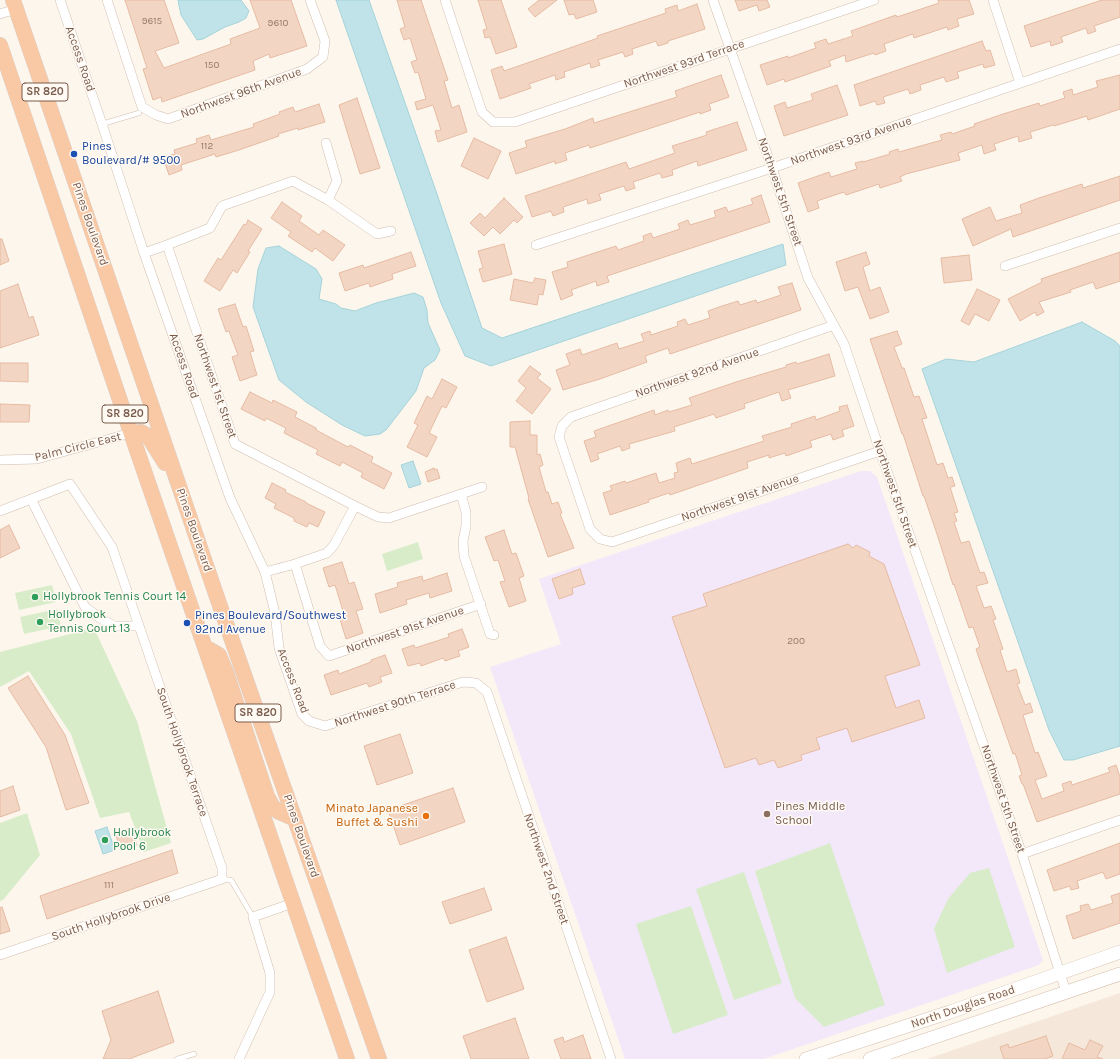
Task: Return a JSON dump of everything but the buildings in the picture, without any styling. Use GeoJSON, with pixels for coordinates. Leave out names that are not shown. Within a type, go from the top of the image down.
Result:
{"type":"FeatureCollection","features":[{"type":"Feature","properties":{"kind":"highway","name":"Pines Boulevard"},"geometry":{"type":"LineString","coordinates":[[15,4],[179,486],[379,1059]]}},
{"type":"Feature","properties":{"kind":"highway","name":"SR 820"},"geometry":{"type":"LineString","coordinates":[[0,45],[131,433],[347,1059]]}},
{"type":"Feature","properties":{"kind":"highway"},"geometry":{"type":"LineString","coordinates":[[131,433],[141,432],[148,436],[179,486]]}},
{"type":"Feature","properties":{"kind":"highway"},"geometry":{"type":"LineString","coordinates":[[205,647],[219,655],[267,796],[273,807],[279,812],[295,819]]}},
{"type":"Feature","properties":{"kind":"main road","name":"North Douglas Road"},"geometry":{"type":"LineString","coordinates":[[806,1059],[950,1012],[1120,952]]}},
{"type":"Feature","properties":{"kind":"main road","name":"North Douglas Road"},"geometry":{"type":"LineString","coordinates":[[870,1059],[1120,974]]}},
{"type":"Feature","properties":{"kind":"street","name":"Access Road"},"geometry":{"type":"LineString","coordinates":[[60,0],[144,253],[230,498],[265,572],[275,613],[279,648],[283,662],[302,714],[309,721],[315,724]]}},
{"type":"Feature","properties":{"kind":"street"},"geometry":{"type":"LineString","coordinates":[[107,0],[143,111]]}},
{"type":"Feature","properties":{"kind":"street","name":"Northwest 96th Avenue"},"geometry":{"type":"LineString","coordinates":[[143,111],[168,119],[307,69],[323,57],[325,41],[310,0]]}},
{"type":"Feature","properties":{"kind":"street","name":"Northwest 93rd Terrace"},"geometry":{"type":"LineString","coordinates":[[444,0],[482,112],[493,122],[515,122],[874,0]]}},
{"type":"Feature","properties":{"kind":"street","name":"Northwest 5th Street"},"geometry":{"type":"LineString","coordinates":[[713,0],[772,168],[808,278],[844,344],[880,451],[1022,854],[1066,992]]}},
{"type":"Feature","properties":{"kind":"street"},"geometry":{"type":"LineString","coordinates":[[993,0],[1020,82]]}},
{"type":"Feature","properties":{"kind":"street"},"geometry":{"type":"LineString","coordinates":[[0,14],[15,4]]}},
{"type":"Feature","properties":{"kind":"street","name":"Northwest 93rd Avenue"},"geometry":{"type":"LineString","coordinates":[[536,245],[772,168],[1120,49]]}},
{"type":"Feature","properties":{"kind":"street"},"geometry":{"type":"LineString","coordinates":[[326,143],[338,181],[328,200]]}},
{"type":"Feature","properties":{"kind":"street"},"geometry":{"type":"LineString","coordinates":[[144,253],[167,246],[210,228],[222,206],[293,181],[328,200],[377,234],[391,230]]}},
{"type":"Feature","properties":{"kind":"street"},"geometry":{"type":"LineString","coordinates":[[1005,266],[1120,228]]}},
{"type":"Feature","properties":{"kind":"street","name":"Northwest 1st Street"},"geometry":{"type":"LineString","coordinates":[[167,246],[235,444],[355,506]]}},
{"type":"Feature","properties":{"kind":"street","name":"Northwest 92nd Avenue"},"geometry":{"type":"LineString","coordinates":[[600,539],[590,528],[559,437],[562,426],[571,417],[834,325]]}},
{"type":"Feature","properties":{"kind":"street","name":"Palm Circle East"},"geometry":{"type":"LineString","coordinates":[[0,460],[37,459],[131,433]]}},
{"type":"Feature","properties":{"kind":"street","name":"Northwest 91st Avenue"},"geometry":{"type":"LineString","coordinates":[[600,539],[612,542],[880,451]]}},
{"type":"Feature","properties":{"kind":"street","name":"South Hollybrook Terrace"},"geometry":{"type":"LineString","coordinates":[[0,511],[70,484],[112,547],[222,868],[222,879]]}},
{"type":"Feature","properties":{"kind":"street"},"geometry":{"type":"LineString","coordinates":[[265,572],[327,553],[334,545],[355,506],[378,517],[389,518],[482,487]]}},
{"type":"Feature","properties":{"kind":"street"},"geometry":{"type":"LineString","coordinates":[[461,494],[466,512],[466,526],[463,541],[464,556],[490,634],[494,635]]}},
{"type":"Feature","properties":{"kind":"street"},"geometry":{"type":"LineString","coordinates":[[31,499],[85,607],[114,626],[139,626]]}},
{"type":"Feature","properties":{"kind":"street","name":"Northwest 91st Avenue"},"geometry":{"type":"LineString","coordinates":[[295,564],[320,646],[329,656],[481,604]]}},
{"type":"Feature","properties":{"kind":"street","name":"Northwest 90th Terrace"},"geometry":{"type":"LineString","coordinates":[[315,724],[325,726],[463,682],[476,683]]}},
{"type":"Feature","properties":{"kind":"street","name":"Northwest 2nd Street"},"geometry":{"type":"LineString","coordinates":[[476,683],[487,692],[611,1059]]}},
{"type":"Feature","properties":{"kind":"street"},"geometry":{"type":"LineString","coordinates":[[1022,854],[1120,820]]}},
{"type":"Feature","properties":{"kind":"street","name":"South Hollybrook Drive"},"geometry":{"type":"LineString","coordinates":[[0,955],[222,879]]}},
{"type":"Feature","properties":{"kind":"street"},"geometry":{"type":"LineString","coordinates":[[239,1059],[270,992],[270,973],[253,917],[293,903]]}},
{"type":"Feature","properties":{"kind":"lane"},"geometry":{"type":"LineString","coordinates":[[102,124],[143,111]]}},
{"type":"Feature","properties":{"kind":"lane"},"geometry":{"type":"LineString","coordinates":[[222,879],[231,880],[253,917]]}},
{"type":"Feature","properties":{"kind":"lane"},"geometry":{"type":"LineString","coordinates":[[177,1059],[194,1054]]}},
{"type":"Feature","properties":{"kind":"shaded area","name":"Pines Middle School"},"geometry":{"type":"Polygon","coordinates":[[[861,471],[870,471],[877,477],[1043,960],[1039,965],[764,1059],[625,1059],[490,667],[561,644],[539,579],[861,471]]]}},
{"type":"Feature","properties":{"kind":"shaded area"},"geometry":{"type":"Polygon","coordinates":[[[1120,993],[1120,1059],[927,1059],[1120,993]]]}},
{"type":"Feature","properties":{"kind":"green space"},"geometry":{"type":"Polygon","coordinates":[[[418,542],[423,559],[387,571],[382,554],[418,542]]]}},
{"type":"Feature","properties":{"kind":"green space","name":"Hollybrook Tennis Court 14"},"geometry":{"type":"Polygon","coordinates":[[[52,585],[56,602],[19,610],[15,593],[52,585]]]}},
{"type":"Feature","properties":{"kind":"green space","name":"Hollybrook Tennis Court 13"},"geometry":{"type":"Polygon","coordinates":[[[57,609],[61,626],[24,634],[20,617],[57,609]]]}},
{"type":"Feature","properties":{"kind":"green space"},"geometry":{"type":"Polygon","coordinates":[[[94,628],[137,721],[171,843],[144,852],[129,812],[100,818],[71,734],[29,671],[0,687],[0,652],[94,628]]]}},
{"type":"Feature","properties":{"kind":"green space"},"geometry":{"type":"Polygon","coordinates":[[[27,813],[40,855],[3,900],[0,901],[0,823],[27,813]]]}},
{"type":"Feature","properties":{"kind":"green space"},"geometry":{"type":"Polygon","coordinates":[[[830,843],[885,1005],[824,1027],[795,998],[755,871],[830,843]]]}},
{"type":"Feature","properties":{"kind":"green space"},"geometry":{"type":"Polygon","coordinates":[[[989,868],[1015,947],[947,973],[934,929],[948,899],[970,873],[989,868]]]}},
{"type":"Feature","properties":{"kind":"green space"},"geometry":{"type":"Polygon","coordinates":[[[744,872],[782,983],[734,1000],[696,889],[744,872]]]}},
{"type":"Feature","properties":{"kind":"green space"},"geometry":{"type":"Polygon","coordinates":[[[691,906],[728,1015],[673,1034],[636,924],[691,906]]]}},
{"type":"Feature","properties":{"kind":"water"},"geometry":{"type":"Polygon","coordinates":[[[178,0],[241,0],[249,11],[246,18],[239,22],[225,27],[203,39],[197,40],[181,15],[178,0]]]}},
{"type":"Feature","properties":{"kind":"water"},"geometry":{"type":"Polygon","coordinates":[[[336,0],[369,0],[482,328],[502,338],[783,244],[786,265],[491,366],[465,356],[441,303],[336,0]]]}},
{"type":"Feature","properties":{"kind":"water"},"geometry":{"type":"Polygon","coordinates":[[[279,246],[316,269],[322,279],[319,299],[336,304],[341,308],[355,311],[376,303],[414,293],[423,297],[427,310],[428,323],[440,350],[435,360],[424,368],[416,391],[386,430],[380,434],[365,436],[342,425],[306,402],[279,380],[253,307],[258,269],[266,248],[279,246]]]}},
{"type":"Feature","properties":{"kind":"water"},"geometry":{"type":"Polygon","coordinates":[[[1082,322],[1115,341],[1120,346],[1120,746],[1073,760],[1064,760],[1049,730],[922,369],[946,359],[974,362],[1082,322]]]}},
{"type":"Feature","properties":{"kind":"water"},"geometry":{"type":"Polygon","coordinates":[[[413,461],[421,484],[409,488],[401,465],[413,461]]]}},
{"type":"Feature","properties":{"kind":"water","name":"Hollybrook Pool 6"},"geometry":{"type":"Polygon","coordinates":[[[107,827],[115,850],[103,854],[95,831],[107,827]]]}},
{"type":"Feature","properties":{"kind":"place","name":"Pines Boulevard/# 9500"},"geometry":{"type":"Point","coordinates":[74,154]}},
{"type":"Feature","properties":{"kind":"place","name":"Hollybrook Tennis Court 14"},"geometry":{"type":"Point","coordinates":[35,597]}},
{"type":"Feature","properties":{"kind":"place","name":"Hollybrook Tennis Court 13"},"geometry":{"type":"Point","coordinates":[40,622]}},
{"type":"Feature","properties":{"kind":"place","name":"Pines Boulevard/Southwest 92nd Avenue"},"geometry":{"type":"Point","coordinates":[187,623]}},
{"type":"Feature","properties":{"kind":"place","name":"Pines Middle School"},"geometry":{"type":"Point","coordinates":[767,814]}},
{"type":"Feature","properties":{"kind":"place","name":"Minato Japanese Buffet & Sushi"},"geometry":{"type":"Point","coordinates":[426,816]}},
{"type":"Feature","properties":{"kind":"place","name":"Hollybrook Pool 6"},"geometry":{"type":"Point","coordinates":[105,840]}}]}
